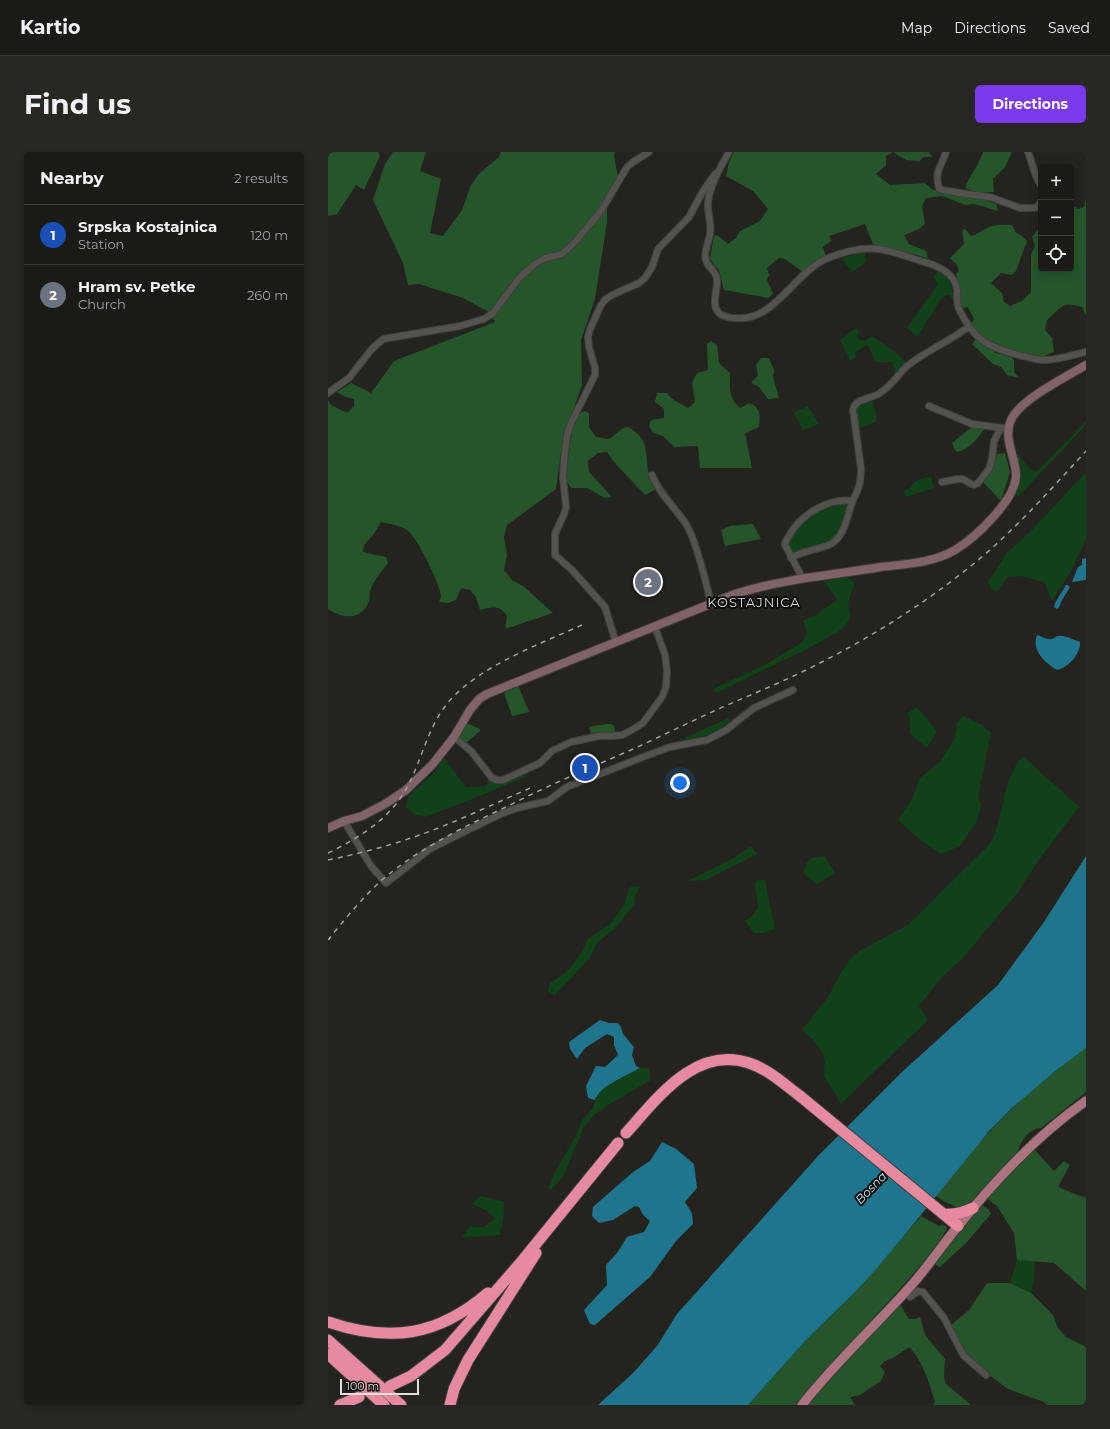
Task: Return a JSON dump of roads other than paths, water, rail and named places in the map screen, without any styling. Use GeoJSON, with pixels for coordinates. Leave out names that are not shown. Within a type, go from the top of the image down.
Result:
{"type":"FeatureCollection","features":[{"type":"Feature","properties":{"kind":"highway"},"geometry":{"type":"LineString","coordinates":[[626,1133],[667,1087],[679,1077],[692,1070],[717,1061],[735,1059],[749,1063],[774,1076],[958,1226]]}},
{"type":"Feature","properties":{"kind":"highway"},"geometry":{"type":"LineString","coordinates":[[390,1386],[411,1376],[446,1350],[522,1261],[618,1143]]}},
{"type":"Feature","properties":{"kind":"highway"},"geometry":{"type":"LineString","coordinates":[[943,1214],[952,1215],[973,1208]]}},
{"type":"Feature","properties":{"kind":"highway"},"geometry":{"type":"LineString","coordinates":[[450,1405],[454,1389],[468,1360],[564,1210]]}},
{"type":"Feature","properties":{"kind":"highway"},"geometry":{"type":"LineString","coordinates":[[328,1322],[362,1332],[386,1334],[412,1332],[433,1327],[454,1318],[476,1303],[522,1261]]}},
{"type":"Feature","properties":{"kind":"highway"},"geometry":{"type":"LineString","coordinates":[[328,1340],[401,1405]]}},
{"type":"Feature","properties":{"kind":"highway"},"geometry":{"type":"LineString","coordinates":[[328,1354],[382,1403]]}},
{"type":"Feature","properties":{"kind":"highway"},"geometry":{"type":"LineString","coordinates":[[340,1405],[359,1397]]}},
{"type":"Feature","properties":{"kind":"main road"},"geometry":{"type":"LineString","coordinates":[[328,828],[368,813],[406,790],[432,764],[454,736],[470,710],[483,696],[756,587],[924,561],[943,556],[963,544],[994,517],[1014,486],[1016,475],[1005,428],[1012,418],[1034,397],[1086,366]]}},
{"type":"Feature","properties":{"kind":"main road"},"geometry":{"type":"LineString","coordinates":[[802,1405],[842,1358],[905,1292],[958,1226],[1003,1174],[1063,1117],[1086,1101]]}},
{"type":"Feature","properties":{"kind":"street"},"geometry":{"type":"LineString","coordinates":[[328,393],[349,378],[371,350],[383,339],[460,326],[484,320],[493,313],[520,278],[535,264],[540,260],[562,254],[575,242],[601,211],[628,167],[649,152]]}},
{"type":"Feature","properties":{"kind":"street"},"geometry":{"type":"LineString","coordinates":[[616,643],[605,606],[572,570],[555,555],[554,549],[555,534],[566,507],[563,477],[567,435],[571,423],[595,375],[595,368],[589,347],[588,337],[590,329],[606,299],[639,283],[645,278],[652,267],[654,257],[658,250],[689,217],[703,191],[720,168],[729,152]]}},
{"type":"Feature","properties":{"kind":"street"},"geometry":{"type":"LineString","coordinates":[[946,152],[940,163],[937,182],[939,188],[942,190],[990,197],[1020,208],[1035,208],[1038,206]]}},
{"type":"Feature","properties":{"kind":"street"},"geometry":{"type":"LineString","coordinates":[[1028,152],[1038,180]]}},
{"type":"Feature","properties":{"kind":"street"},"geometry":{"type":"LineString","coordinates":[[720,168],[710,193],[708,203],[711,228],[705,256],[706,262],[714,271],[717,278],[716,309],[724,316],[742,319],[753,317],[762,313],[786,293],[812,266],[842,253],[866,249],[880,249],[930,263],[942,268],[948,273],[957,289],[957,303],[968,327],[984,342],[1000,350],[1038,360],[1053,359],[1086,352]]}},
{"type":"Feature","properties":{"kind":"street"},"geometry":{"type":"LineString","coordinates":[[791,558],[797,554],[831,544],[836,540],[845,525],[852,501],[858,490],[861,477],[853,410],[854,405],[879,394],[889,387],[906,368],[924,354],[958,335],[968,327]]}},
{"type":"Feature","properties":{"kind":"street"},"geometry":{"type":"LineString","coordinates":[[929,406],[972,424],[1005,428]]}},
{"type":"Feature","properties":{"kind":"street"},"geometry":{"type":"LineString","coordinates":[[942,482],[958,479],[974,485],[978,483],[989,469],[994,441],[1005,428]]}},
{"type":"Feature","properties":{"kind":"street"},"geometry":{"type":"LineString","coordinates":[[652,475],[662,494],[686,525],[700,559],[711,604]]}},
{"type":"Feature","properties":{"kind":"street"},"geometry":{"type":"LineString","coordinates":[[803,579],[786,548],[785,542],[795,525],[813,510],[841,500],[852,501]]}},
{"type":"Feature","properties":{"kind":"street"},"geometry":{"type":"LineString","coordinates":[[454,736],[471,751],[492,778],[503,780],[540,763],[552,751],[571,742],[599,736],[613,736],[632,730],[651,714],[666,688],[667,671],[665,655],[655,627]]}},
{"type":"Feature","properties":{"kind":"street"},"geometry":{"type":"LineString","coordinates":[[344,821],[371,866],[384,882],[388,883],[430,849],[489,820],[517,808],[548,801],[567,787],[670,747],[707,740],[726,730],[754,708],[793,690]]}},
{"type":"Feature","properties":{"kind":"street"},"geometry":{"type":"LineString","coordinates":[[905,1292],[910,1297],[918,1291],[923,1292],[944,1318],[964,1356],[986,1375]]}},
{"type":"Feature","properties":{"kind":"water"},"geometry":{"type":"Polygon","coordinates":[[[1086,558],[1086,580],[1072,582],[1078,567],[1082,565],[1082,559],[1086,558]]]}},
{"type":"Feature","properties":{"kind":"water"},"geometry":{"type":"Polygon","coordinates":[[[1066,585],[1070,587],[1057,609],[1054,607],[1055,603],[1066,585]]]}},
{"type":"Feature","properties":{"kind":"water"},"geometry":{"type":"Polygon","coordinates":[[[1037,635],[1046,639],[1053,639],[1058,636],[1066,637],[1080,642],[1080,647],[1073,660],[1061,669],[1057,670],[1040,656],[1036,646],[1037,635]]]}},
{"type":"Feature","properties":{"kind":"water","name":"Bosna"},"geometry":{"type":"Polygon","coordinates":[[[1086,856],[1086,1048],[1054,1072],[1013,1107],[990,1130],[877,1268],[858,1289],[806,1340],[748,1405],[598,1405],[633,1373],[657,1346],[677,1314],[818,1156],[902,1072],[998,985],[1044,922],[1086,856]]]}},
{"type":"Feature","properties":{"kind":"water"},"geometry":{"type":"Polygon","coordinates":[[[600,1020],[609,1023],[618,1023],[623,1034],[634,1047],[632,1055],[636,1066],[640,1068],[602,1090],[595,1100],[588,1098],[586,1086],[596,1066],[605,1067],[618,1055],[614,1045],[614,1037],[607,1034],[585,1048],[577,1059],[570,1049],[569,1042],[600,1020]]]}},
{"type":"Feature","properties":{"kind":"water"},"geometry":{"type":"Polygon","coordinates":[[[662,1142],[676,1149],[694,1164],[697,1188],[685,1202],[692,1213],[693,1224],[676,1241],[650,1277],[595,1325],[590,1324],[584,1310],[607,1285],[606,1265],[617,1253],[627,1237],[644,1232],[650,1221],[643,1215],[639,1207],[635,1206],[613,1220],[599,1223],[592,1216],[593,1207],[633,1172],[650,1161],[662,1142]]]}},
{"type":"Feature","properties":{"kind":"railway"},"geometry":{"type":"LineString","coordinates":[[328,940],[361,900],[383,879],[428,847],[540,790],[802,672],[859,642],[902,616],[964,572],[997,544],[1036,505],[1086,451]]}},
{"type":"Feature","properties":{"kind":"railway"},"geometry":{"type":"LineString","coordinates":[[328,853],[361,835],[390,811],[405,791],[437,719],[453,697],[466,685],[481,674],[531,647],[582,625]]}},
{"type":"Feature","properties":{"kind":"railway"},"geometry":{"type":"LineString","coordinates":[[328,860],[371,850],[414,837],[460,819],[535,786]]}},
{"type":"Feature","properties":{"kind":"place","name":"Hram sv. Petke"},"geometry":{"type":"Point","coordinates":[648,582]}},
{"type":"Feature","properties":{"kind":"place","name":"Srpska Kostajnica"},"geometry":{"type":"Point","coordinates":[585,768]}},
{"type":"Feature","properties":{"kind":"district","name":"KOSTAJNICA"},"geometry":{"type":"Point","coordinates":[754,602]}}]}
